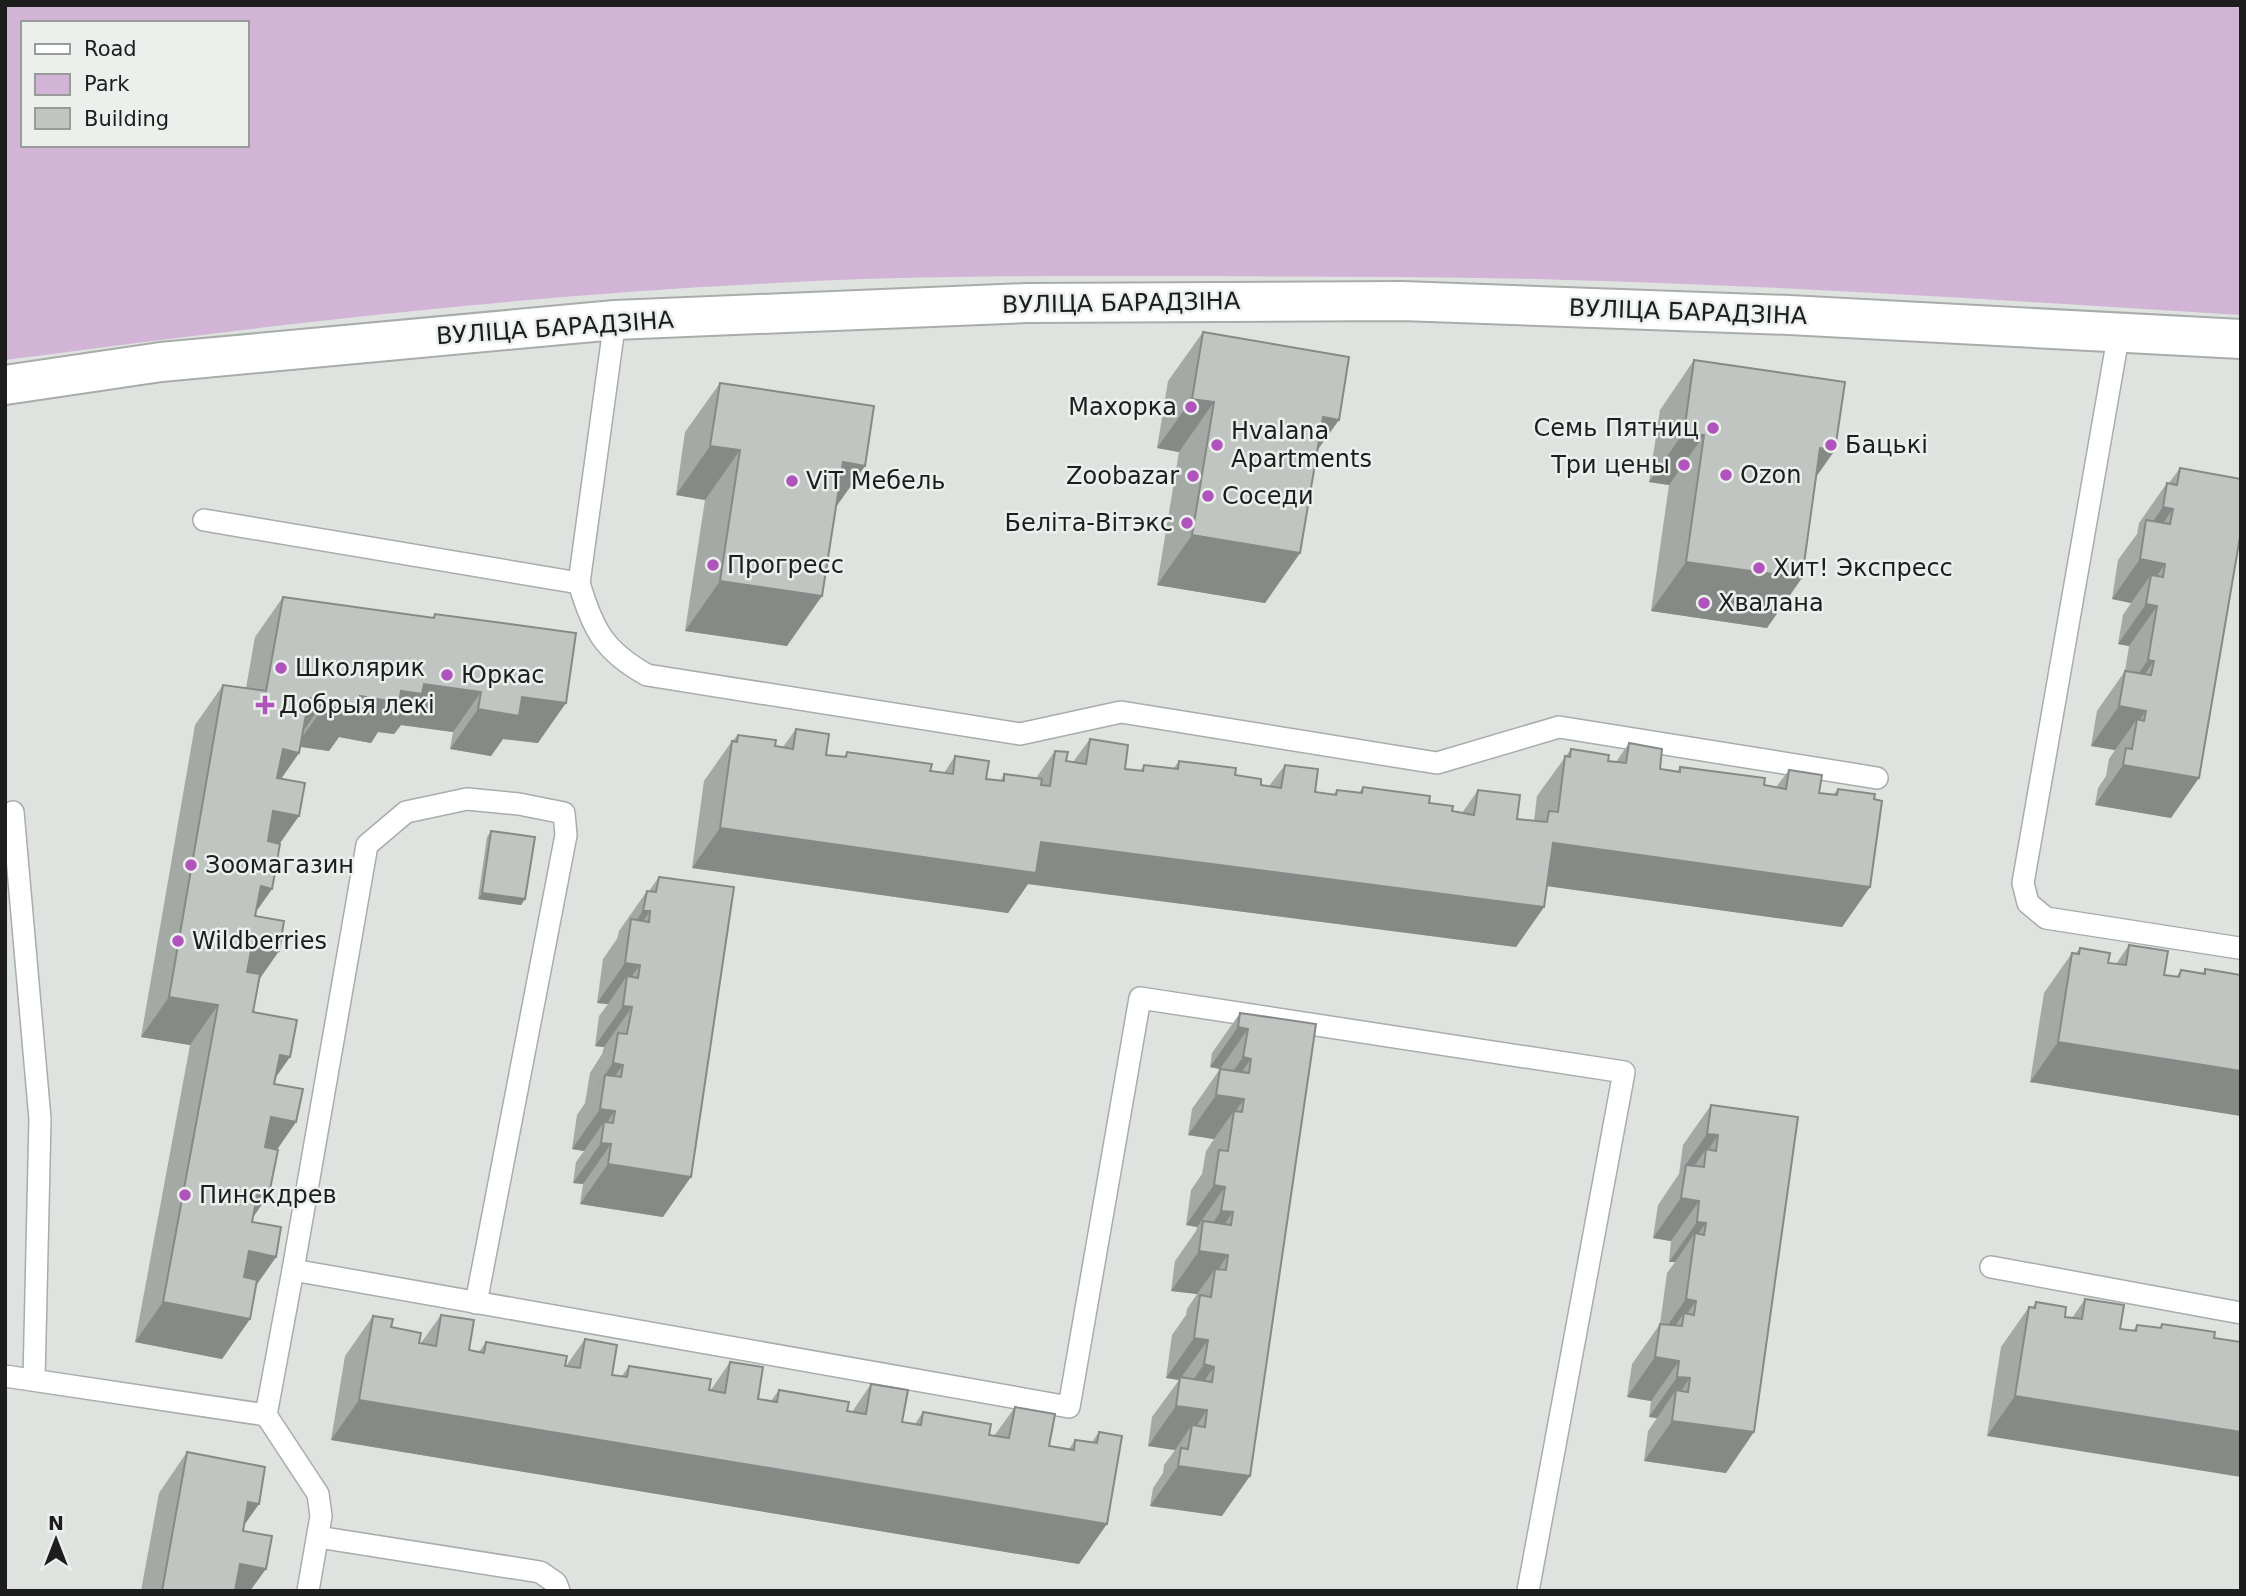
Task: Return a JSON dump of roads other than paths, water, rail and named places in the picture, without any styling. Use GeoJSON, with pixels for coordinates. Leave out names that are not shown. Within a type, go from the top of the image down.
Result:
{"type":"FeatureCollection","features":[{"type":"Feature","properties":{"kind":"street","name":"ВУЛІЦА БАРАДЗІНА"},"geometry":{"type":"LineString","coordinates":[[5,385],[160,362],[615,320],[1027,303],[1402,301],[1789,316],[2241,339]]}},
{"type":"Feature","properties":{"kind":"lane"},"geometry":{"type":"LineString","coordinates":[[615,320],[579,583],[592,623],[604,640],[625,662],[647,675],[1020,734],[1121,712],[1437,763],[1559,727],[1877,778]]}},
{"type":"Feature","properties":{"kind":"lane"},"geometry":{"type":"LineString","coordinates":[[2119,332],[2023,883],[2028,903],[2046,918],[2240,945]]}},
{"type":"Feature","properties":{"kind":"lane"},"geometry":{"type":"LineString","coordinates":[[204,520],[579,583]]}},
{"type":"Feature","properties":{"kind":"lane"},"geometry":{"type":"LineString","coordinates":[[308,1591],[321,1506],[318,1494],[266,1415],[367,845],[407,812],[467,799],[519,804],[564,813],[566,835],[476,1303]]}},
{"type":"Feature","properties":{"kind":"lane"},"geometry":{"type":"LineString","coordinates":[[13,812],[40,1119],[34,1380]]}},
{"type":"Feature","properties":{"kind":"lane"},"geometry":{"type":"LineString","coordinates":[[293,1270],[1069,1406],[1140,998],[1624,1072],[1528,1591]]}},
{"type":"Feature","properties":{"kind":"lane"},"geometry":{"type":"LineString","coordinates":[[1991,1267],[2241,1313]]}},
{"type":"Feature","properties":{"kind":"lane"},"geometry":{"type":"LineString","coordinates":[[5,1376],[266,1415]]}},
{"type":"Feature","properties":{"kind":"lane"},"geometry":{"type":"LineString","coordinates":[[318,1537],[540,1573],[556,1583],[559,1591]]}},
{"type":"Feature","properties":{"kind":"place","name":"Махорка"},"geometry":{"type":"Point","coordinates":[1191,407]}},
{"type":"Feature","properties":{"kind":"place","name":"Семь Пятниц"},"geometry":{"type":"Point","coordinates":[1713,428]}},
{"type":"Feature","properties":{"kind":"place","name":"Hvalana Apartments"},"geometry":{"type":"Point","coordinates":[1217,445]}},
{"type":"Feature","properties":{"kind":"place","name":"Бацькі"},"geometry":{"type":"Point","coordinates":[1831,445]}},
{"type":"Feature","properties":{"kind":"place","name":"Три цены"},"geometry":{"type":"Point","coordinates":[1684,465]}},
{"type":"Feature","properties":{"kind":"place","name":"Ozon"},"geometry":{"type":"Point","coordinates":[1726,475]}},
{"type":"Feature","properties":{"kind":"place","name":"Zoobazar"},"geometry":{"type":"Point","coordinates":[1193,476]}},
{"type":"Feature","properties":{"kind":"place","name":"ViT Мебель"},"geometry":{"type":"Point","coordinates":[792,481]}},
{"type":"Feature","properties":{"kind":"place","name":"Соседи"},"geometry":{"type":"Point","coordinates":[1208,496]}},
{"type":"Feature","properties":{"kind":"place","name":"Беліта-Вітэкс"},"geometry":{"type":"Point","coordinates":[1187,523]}},
{"type":"Feature","properties":{"kind":"place","name":"Прогресс"},"geometry":{"type":"Point","coordinates":[713,565]}},
{"type":"Feature","properties":{"kind":"place","name":"Хит! Экспресс"},"geometry":{"type":"Point","coordinates":[1759,568]}},
{"type":"Feature","properties":{"kind":"place","name":"Хвалана"},"geometry":{"type":"Point","coordinates":[1704,603]}},
{"type":"Feature","properties":{"kind":"place","name":"Школярик"},"geometry":{"type":"Point","coordinates":[281,668]}},
{"type":"Feature","properties":{"kind":"place","name":"Юркас"},"geometry":{"type":"Point","coordinates":[447,675]}},
{"type":"Feature","properties":{"kind":"place","name":"Добрыя лекі"},"geometry":{"type":"Point","coordinates":[265,705]}},
{"type":"Feature","properties":{"kind":"place","name":"Зоомагазин"},"geometry":{"type":"Point","coordinates":[191,865]}},
{"type":"Feature","properties":{"kind":"place","name":"Wildberries"},"geometry":{"type":"Point","coordinates":[178,941]}},
{"type":"Feature","properties":{"kind":"place","name":"Пинскдрев"},"geometry":{"type":"Point","coordinates":[185,1195]}}]}
